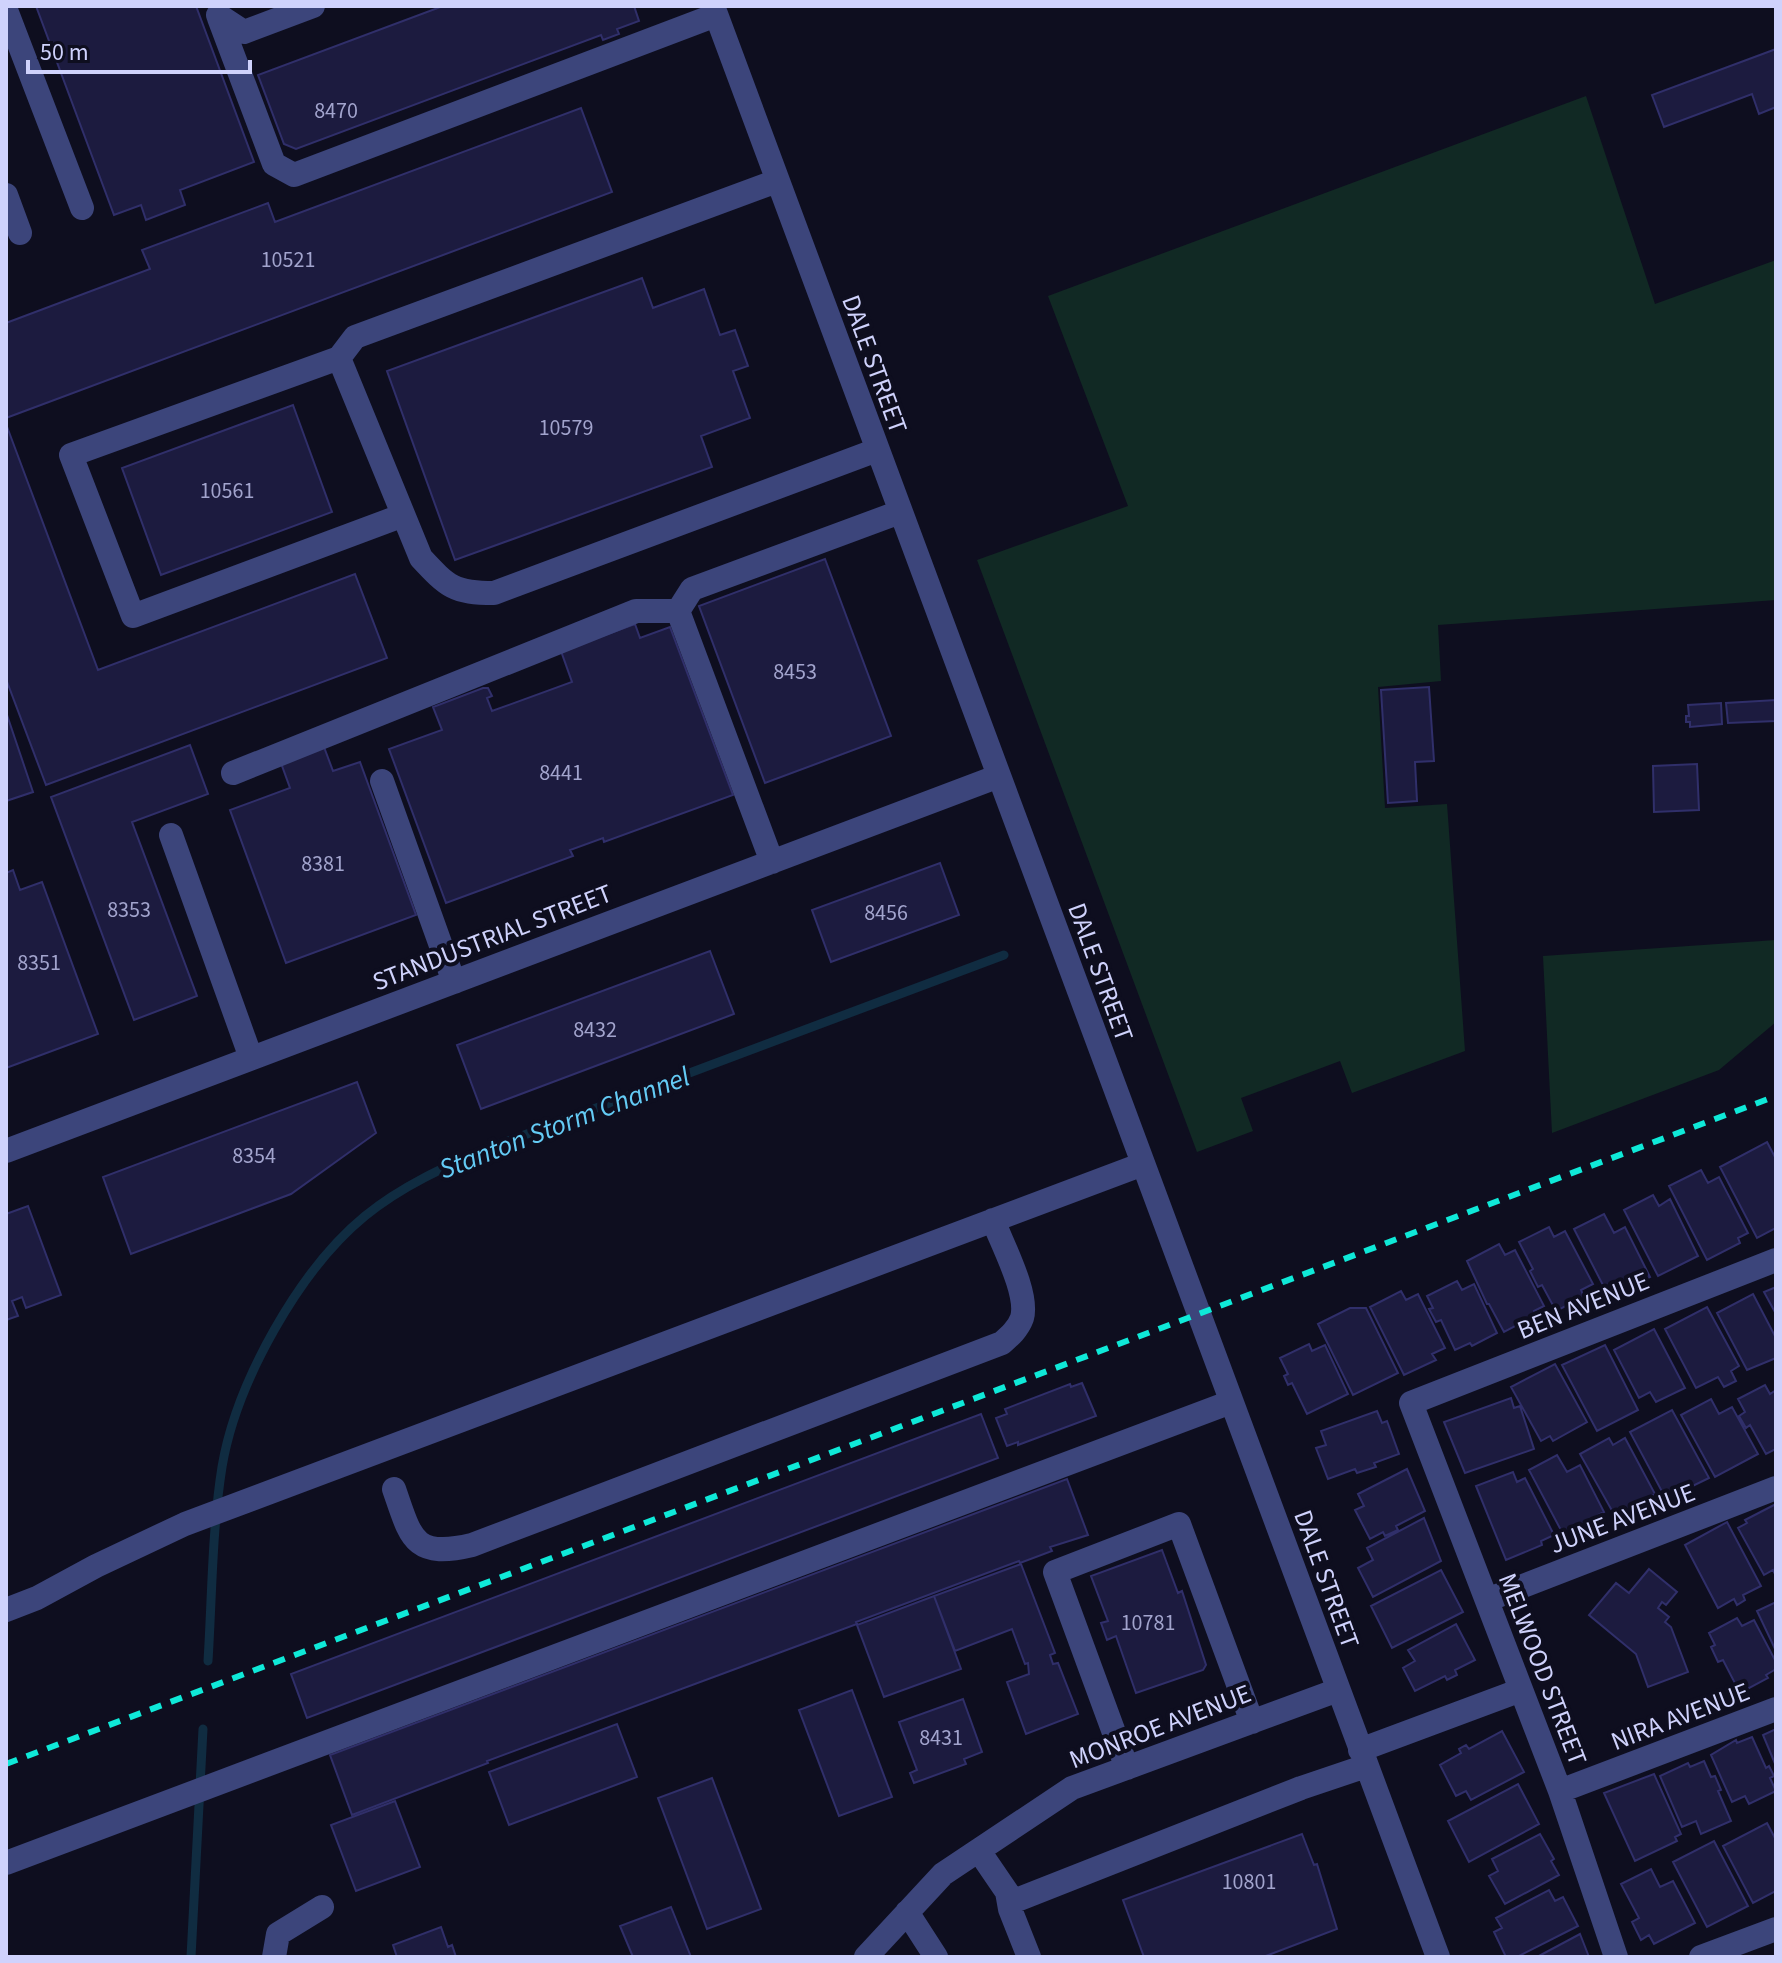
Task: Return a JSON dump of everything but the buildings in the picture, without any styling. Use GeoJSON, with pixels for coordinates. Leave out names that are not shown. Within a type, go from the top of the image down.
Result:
{"type":"FeatureCollection","features":[{"type":"Feature","properties":{"kind":"street"},"geometry":{"type":"LineString","coordinates":[[217,12],[244,32],[313,6]]}},
{"type":"Feature","properties":{"kind":"street"},"geometry":{"type":"LineString","coordinates":[[6,10],[82,208]]}},
{"type":"Feature","properties":{"kind":"street"},"geometry":{"type":"LineString","coordinates":[[217,12],[274,164],[294,175],[714,11]]}},
{"type":"Feature","properties":{"kind":"street","name":"DALE STREET"},"geometry":{"type":"LineString","coordinates":[[714,11],[1438,1957]]}},
{"type":"Feature","properties":{"kind":"street"},"geometry":{"type":"LineString","coordinates":[[401,516],[133,616],[71,455],[339,358],[355,337],[777,181]]}},
{"type":"Feature","properties":{"kind":"street"},"geometry":{"type":"LineString","coordinates":[[6,195],[20,233]]}},
{"type":"Feature","properties":{"kind":"street"},"geometry":{"type":"LineString","coordinates":[[339,358],[401,516],[421,558],[443,581],[465,593],[494,593],[877,450]]}},
{"type":"Feature","properties":{"kind":"street"},"geometry":{"type":"LineString","coordinates":[[678,611],[692,589],[900,512]]}},
{"type":"Feature","properties":{"kind":"street"},"geometry":{"type":"LineString","coordinates":[[233,773],[636,611],[678,611]]}},
{"type":"Feature","properties":{"kind":"street"},"geometry":{"type":"LineString","coordinates":[[678,611],[772,862]]}},
{"type":"Feature","properties":{"kind":"street","name":"STANDUSTRIAL STREET"},"geometry":{"type":"LineString","coordinates":[[6,1151],[999,776]]}},
{"type":"Feature","properties":{"kind":"street"},"geometry":{"type":"LineString","coordinates":[[382,781],[454,982]]}},
{"type":"Feature","properties":{"kind":"street"},"geometry":{"type":"LineString","coordinates":[[171,835],[251,1058]]}},
{"type":"Feature","properties":{"kind":"street"},"geometry":{"type":"LineString","coordinates":[[6,1610],[37,1598],[185,1524],[1143,1164]]}},
{"type":"Feature","properties":{"kind":"street"},"geometry":{"type":"LineString","coordinates":[[394,1489],[411,1535],[425,1547],[449,1550],[472,1545],[1002,1343],[1018,1327],[1023,1314],[1022,1294],[993,1220]]}},
{"type":"Feature","properties":{"kind":"street","name":"BEN AVENUE"},"geometry":{"type":"LineString","coordinates":[[1411,1403],[1776,1260]]}},
{"type":"Feature","properties":{"kind":"street"},"geometry":{"type":"LineString","coordinates":[[6,1863],[1231,1402]]}},
{"type":"Feature","properties":{"kind":"street","name":"MELWOOD STREET"},"geometry":{"type":"LineString","coordinates":[[1411,1403],[1560,1791],[1616,1957]]}},
{"type":"Feature","properties":{"kind":"street","name":"JUNE AVENUE"},"geometry":{"type":"LineString","coordinates":[[1487,1600],[1776,1488]]}},
{"type":"Feature","properties":{"kind":"street"},"geometry":{"type":"LineString","coordinates":[[1127,1768],[1055,1572],[1179,1524],[1252,1722]]}},
{"type":"Feature","properties":{"kind":"street","name":"MONROE AVENUE"},"geometry":{"type":"LineString","coordinates":[[866,1957],[943,1874],[1072,1788],[1338,1690]]}},
{"type":"Feature","properties":{"kind":"street"},"geometry":{"type":"LineString","coordinates":[[1009,1903],[1286,1794],[1521,1690]]}},
{"type":"Feature","properties":{"kind":"street","name":"NIRA AVENUE"},"geometry":{"type":"LineString","coordinates":[[1560,1791],[1776,1709]]}},
{"type":"Feature","properties":{"kind":"street"},"geometry":{"type":"LineString","coordinates":[[979,1851],[1007,1892],[1029,1957]]}},
{"type":"Feature","properties":{"kind":"street"},"geometry":{"type":"LineString","coordinates":[[274,1957],[278,1934],[322,1907]]}},
{"type":"Feature","properties":{"kind":"street"},"geometry":{"type":"LineString","coordinates":[[907,1912],[936,1957]]}},
{"type":"Feature","properties":{"kind":"street"},"geometry":{"type":"LineString","coordinates":[[1701,1957],[1776,1929]]}},
{"type":"Feature","properties":{"kind":"green space"},"geometry":{"type":"Polygon","coordinates":[[[1586,96],[1655,304],[1776,260],[1776,600],[1438,625],[1441,681],[1378,687],[1385,808],[1447,804],[1465,1051],[1352,1093],[1340,1061],[1241,1098],[1253,1131],[1197,1152],[977,560],[1128,506],[1048,296],[1586,96]]]}},
{"type":"Feature","properties":{"kind":"green space"},"geometry":{"type":"Polygon","coordinates":[[[1776,940],[1776,1022],[1719,1070],[1552,1133],[1543,956],[1776,940]]]}},
{"type":"Feature","properties":{"kind":"waterway","name":"Stanton Storm Channel"},"geometry":{"type":"LineString","coordinates":[[208,1661],[214,1539],[229,1434],[256,1365],[294,1297],[340,1239],[365,1216],[424,1178],[487,1149],[1004,955]]}},
{"type":"Feature","properties":{"kind":"waterway","name":"Stanton Storm Channel"},"geometry":{"type":"LineString","coordinates":[[191,1957],[203,1729]]}},
{"type":"Feature","properties":{"kind":"railway"},"geometry":{"type":"LineString","coordinates":[[6,1764],[1776,1096]]}}]}
